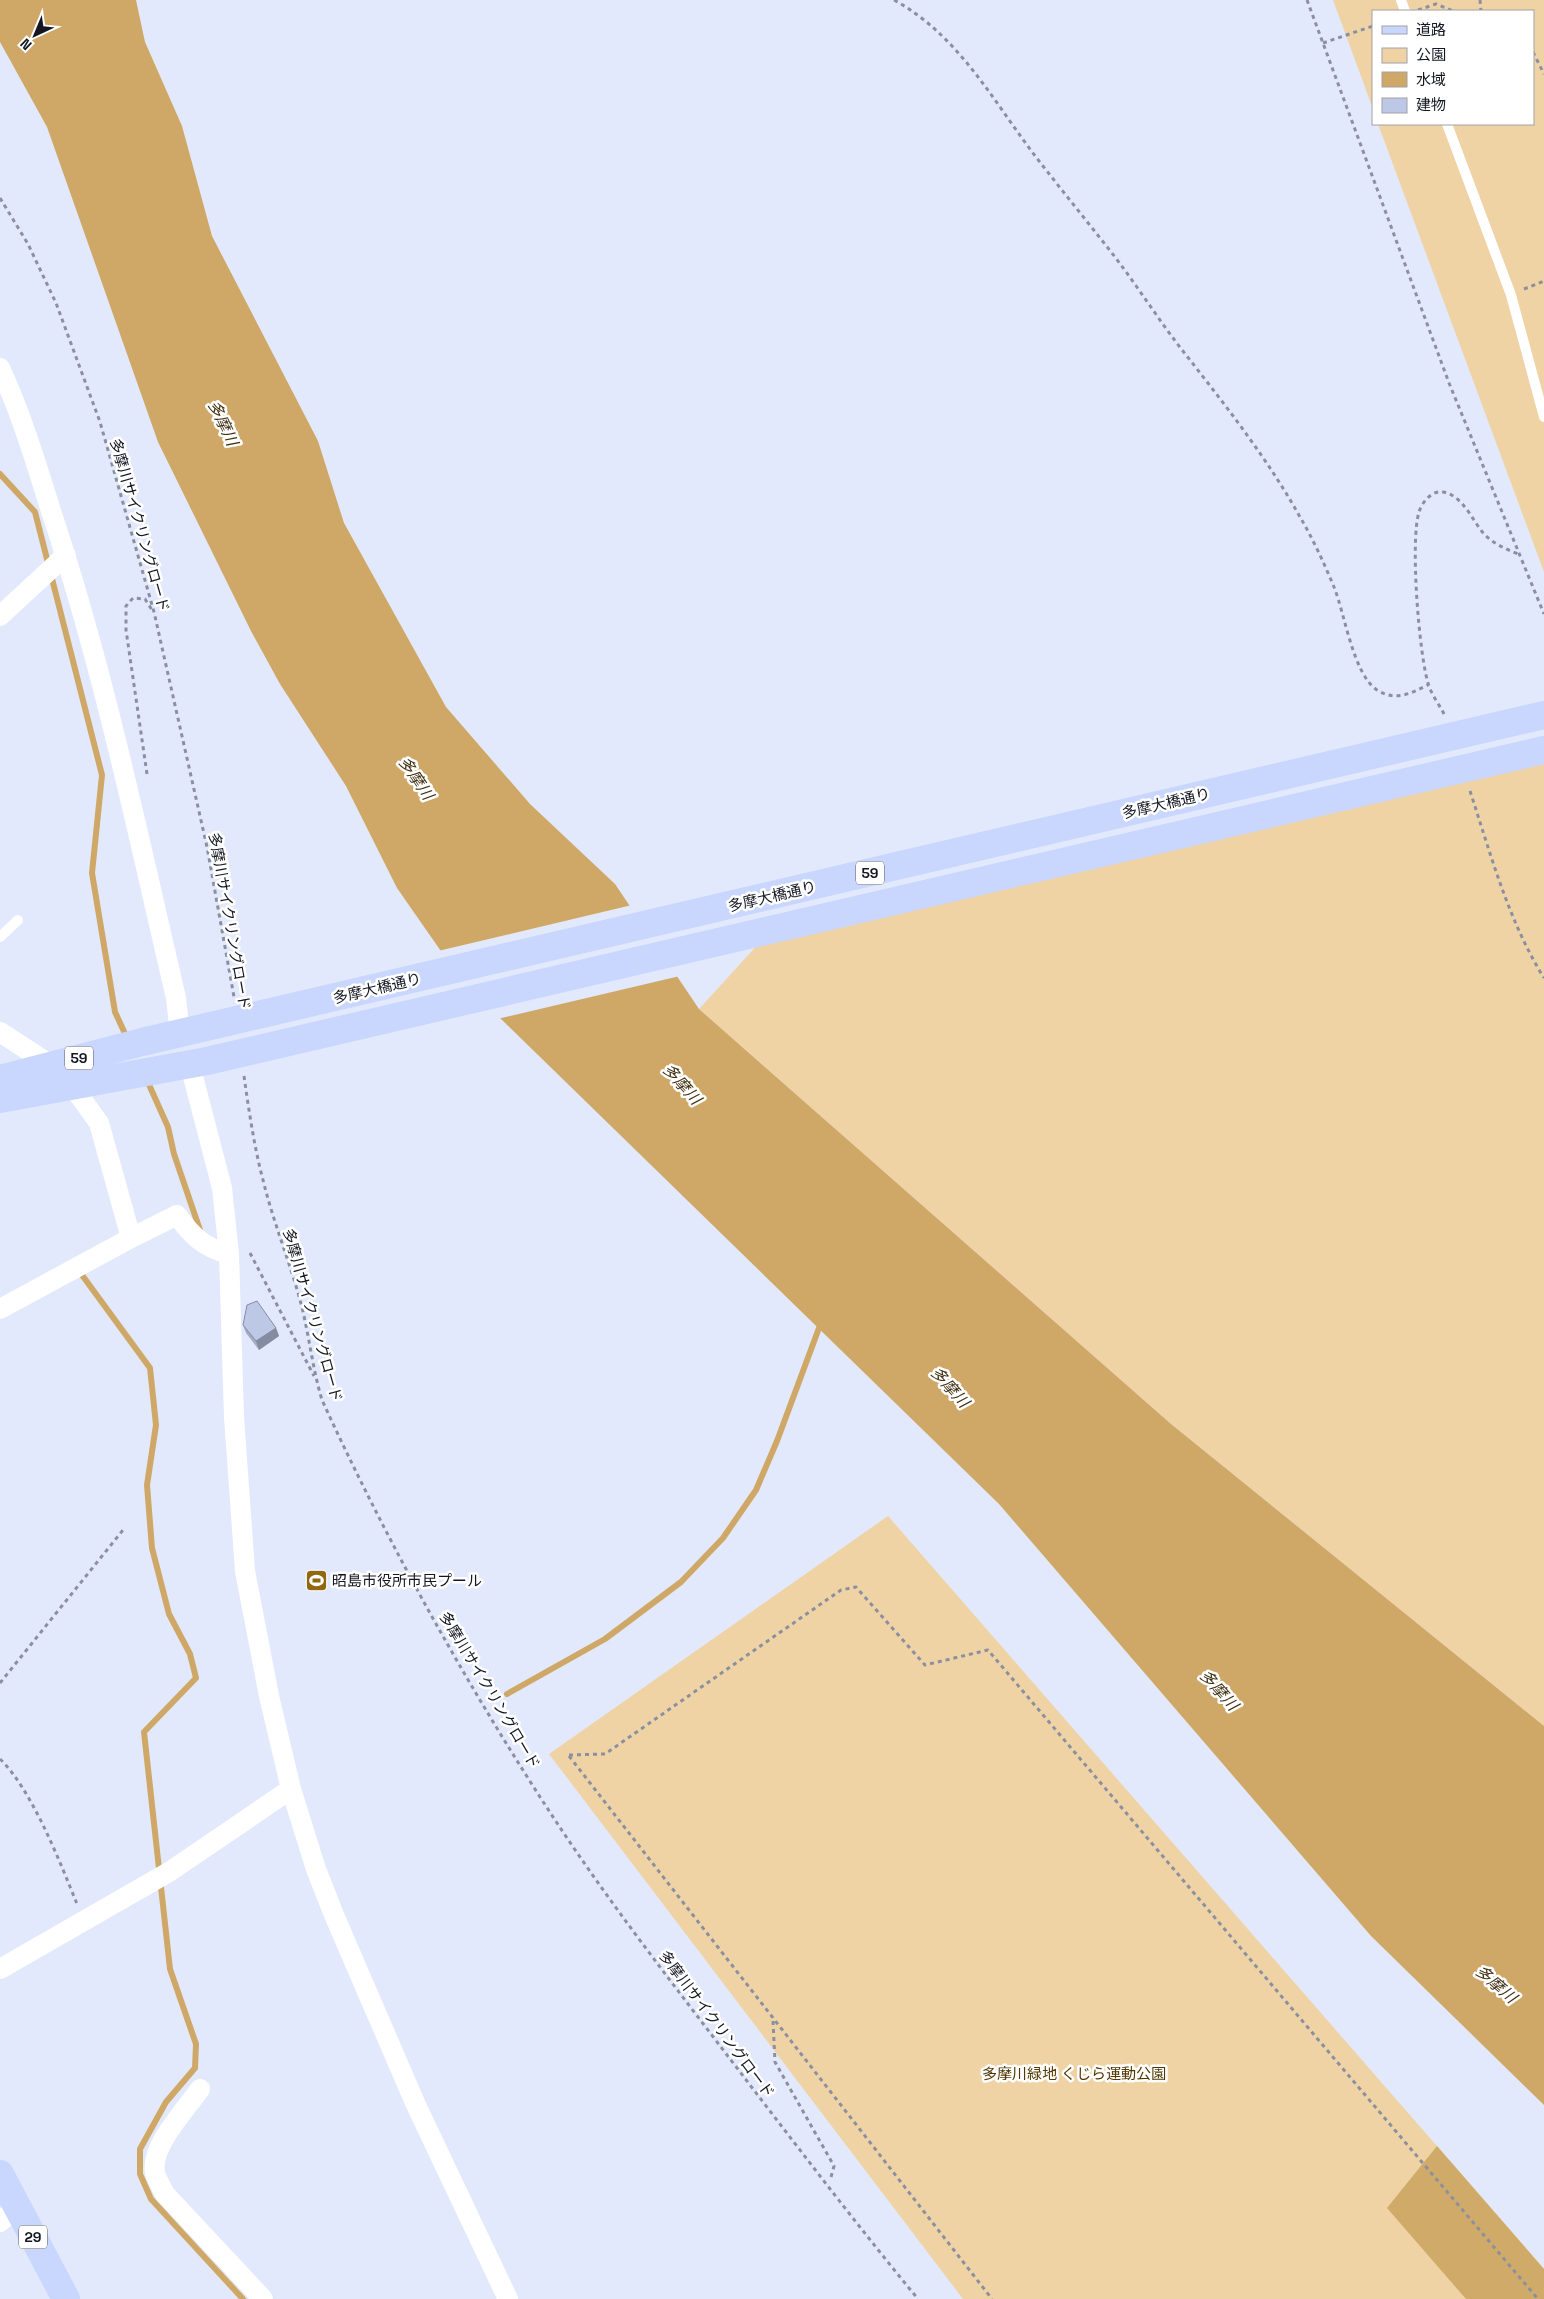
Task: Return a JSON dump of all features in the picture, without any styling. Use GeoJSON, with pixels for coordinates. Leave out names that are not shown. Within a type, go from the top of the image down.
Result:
{"type":"FeatureCollection","features":[{"type":"Feature","properties":{"kind":"main road","name":"多摩大橋通り"},"geometry":{"type":"LineString","coordinates":[[0,1099],[15,1083],[142,1042],[1543,715]]}},
{"type":"Feature","properties":{"kind":"main road","name":"多摩大橋通り"},"geometry":{"type":"LineString","coordinates":[[15,1083],[154,1072],[199,1063],[1544,750]]}},
{"type":"Feature","properties":{"kind":"main road","name":"29"},"geometry":{"type":"LineString","coordinates":[[0,2174],[8,2214],[66,2299]]}},
{"type":"Feature","properties":{"kind":"street"},"geometry":{"type":"LineString","coordinates":[[0,368],[39,474],[62,559],[107,699],[176,998],[188,1032]]}},
{"type":"Feature","properties":{"kind":"street"},"geometry":{"type":"LineString","coordinates":[[0,616],[62,559]]}},
{"type":"Feature","properties":{"kind":"street"},"geometry":{"type":"LineString","coordinates":[[0,1032],[63,1073],[99,1123],[131,1238]]}},
{"type":"Feature","properties":{"kind":"street"},"geometry":{"type":"LineString","coordinates":[[199,1063],[222,1188],[230,1250],[234,1417],[245,1571],[269,1696],[291,1789],[316,1869],[334,1915],[416,2105],[508,2299]]}},
{"type":"Feature","properties":{"kind":"street"},"geometry":{"type":"LineString","coordinates":[[0,1309],[177,1215],[192,1236],[230,1250]]}},
{"type":"Feature","properties":{"kind":"street"},"geometry":{"type":"LineString","coordinates":[[0,1969],[168,1872],[291,1789]]}},
{"type":"Feature","properties":{"kind":"street"},"geometry":{"type":"LineString","coordinates":[[200,2090],[159,2147],[155,2160],[156,2174],[165,2194],[263,2299]]}},
{"type":"Feature","properties":{"kind":"lane"},"geometry":{"type":"LineString","coordinates":[[1447,125],[1511,295],[1544,417]]}},
{"type":"Feature","properties":{"kind":"lane"},"geometry":{"type":"LineString","coordinates":[[0,937],[18,920]]}},
{"type":"Feature","properties":{"kind":"path"},"geometry":{"type":"LineString","coordinates":[[894,0],[930,24],[969,64],[1038,159],[1117,260],[1241,427],[1286,494],[1316,548],[1335,588],[1364,677],[1376,689],[1394,696],[1402,696],[1428,685]]}},
{"type":"Feature","properties":{"kind":"path"},"geometry":{"type":"LineString","coordinates":[[1307,0],[1449,383],[1544,614]]}},
{"type":"Feature","properties":{"kind":"path"},"geometry":{"type":"LineString","coordinates":[[1417,10],[1436,4],[1451,10]]}},
{"type":"Feature","properties":{"kind":"path"},"geometry":{"type":"LineString","coordinates":[[1323,43],[1372,26]]}},
{"type":"Feature","properties":{"kind":"path"},"geometry":{"type":"LineString","coordinates":[[1534,54],[1544,74]]}},
{"type":"Feature","properties":{"kind":"path","name":"多摩川サイクリングロード"},"geometry":{"type":"LineString","coordinates":[[0,198],[28,244],[56,303],[100,422],[154,612],[207,847],[234,999]]}},
{"type":"Feature","properties":{"kind":"path"},"geometry":{"type":"LineString","coordinates":[[1530,286],[1544,281]]}},
{"type":"Feature","properties":{"kind":"path"},"geometry":{"type":"LineString","coordinates":[[1444,492],[1458,500],[1493,542],[1518,554]]}},
{"type":"Feature","properties":{"kind":"path"},"geometry":{"type":"LineString","coordinates":[[148,783],[126,630],[126,606],[133,598],[145,599],[154,612]]}},
{"type":"Feature","properties":{"kind":"path","name":"多摩川サイクリングロード"},"geometry":{"type":"LineString","coordinates":[[244,1074],[251,1130],[263,1181],[300,1300],[311,1344],[315,1379],[335,1427],[422,1598],[491,1718],[556,1822],[614,1905],[827,2186],[918,2299]]}},
{"type":"Feature","properties":{"kind":"path"},"geometry":{"type":"LineString","coordinates":[[230,1250],[315,1379]]}},
{"type":"Feature","properties":{"kind":"path"},"geometry":{"type":"LineString","coordinates":[[0,1683],[123,1530]]}},
{"type":"Feature","properties":{"kind":"path"},"geometry":{"type":"LineString","coordinates":[[992,2299],[773,2020],[569,1755],[605,1754],[842,1590],[856,1587],[925,1666],[988,1650],[1538,2299]]}},
{"type":"Feature","properties":{"kind":"path"},"geometry":{"type":"LineString","coordinates":[[0,1759],[18,1780],[57,1855],[84,1920]]}},
{"type":"Feature","properties":{"kind":"path"},"geometry":{"type":"LineString","coordinates":[[773,2020],[775,2062],[834,2166],[830,2177]]}},
{"type":"Feature","properties":{"kind":"green space"},"geometry":{"type":"Polygon","coordinates":[[[1333,0],[1544,0],[1544,572],[1378,125],[1534,125],[1534,10],[1372,10],[1372,106],[1333,0]]]}},
{"type":"Feature","properties":{"kind":"green space"},"geometry":{"type":"Polygon","coordinates":[[[1544,750],[1544,1726],[1171,1424],[699,1009],[771,930],[1544,750]]]}},
{"type":"Feature","properties":{"kind":"green space","name":"多摩川緑地 くじら運動公園"},"geometry":{"type":"Polygon","coordinates":[[[888,1516],[1544,2269],[1544,2299],[963,2299],[549,1754],[888,1516]]]}},
{"type":"Feature","properties":{"kind":"shaded area"},"geometry":{"type":"Polygon","coordinates":[[[1437,2146],[1544,2269],[1544,2299],[1466,2299],[1387,2208],[1437,2146]]]}},
{"type":"Feature","properties":{"kind":"water","name":"多摩川"},"geometry":{"type":"Polygon","coordinates":[[[0,0],[136,0],[145,42],[182,126],[212,236],[318,441],[344,523],[446,707],[530,804],[615,884],[699,1009],[1171,1424],[1544,1726],[1544,2105],[1371,1936],[999,1504],[461,980],[397,888],[346,786],[280,684],[251,631],[158,442],[47,127],[0,42],[0,0]]]}},
{"type":"Feature","properties":{"kind":"pier"},"geometry":{"type":"Polygon","coordinates":[[[632,905],[680,976],[497,1019],[459,981],[438,951],[632,905]]]}},
{"type":"Feature","properties":{"kind":"building"},"geometry":{"type":"Polygon","coordinates":[[[257,1301],[276,1328],[256,1341],[243,1325],[247,1305],[257,1301]]]}},
{"type":"Feature","properties":{"kind":"waterway"},"geometry":{"type":"LineString","coordinates":[[0,474],[35,512],[102,775],[92,873],[115,1012],[128,1040]]}},
{"type":"Feature","properties":{"kind":"waterway"},"geometry":{"type":"LineString","coordinates":[[146,1078],[168,1127],[174,1154],[201,1233]]}},
{"type":"Feature","properties":{"kind":"waterway"},"geometry":{"type":"LineString","coordinates":[[82,1275],[150,1368],[156,1425],[147,1485],[152,1548],[169,1614],[190,1654],[196,1678],[144,1732],[170,1969],[196,2044],[195,2068],[166,2102],[140,2149],[140,2174],[151,2199],[243,2299]]}},
{"type":"Feature","properties":{"kind":"waterway"},"geometry":{"type":"LineString","coordinates":[[507,1694],[605,1639],[681,1582],[723,1538],[756,1490],[777,1441],[819,1328]]}},
{"type":"Feature","properties":{"kind":"place","name":"昭島市役所市民プール"},"geometry":{"type":"Point","coordinates":[316,1580]}}]}
